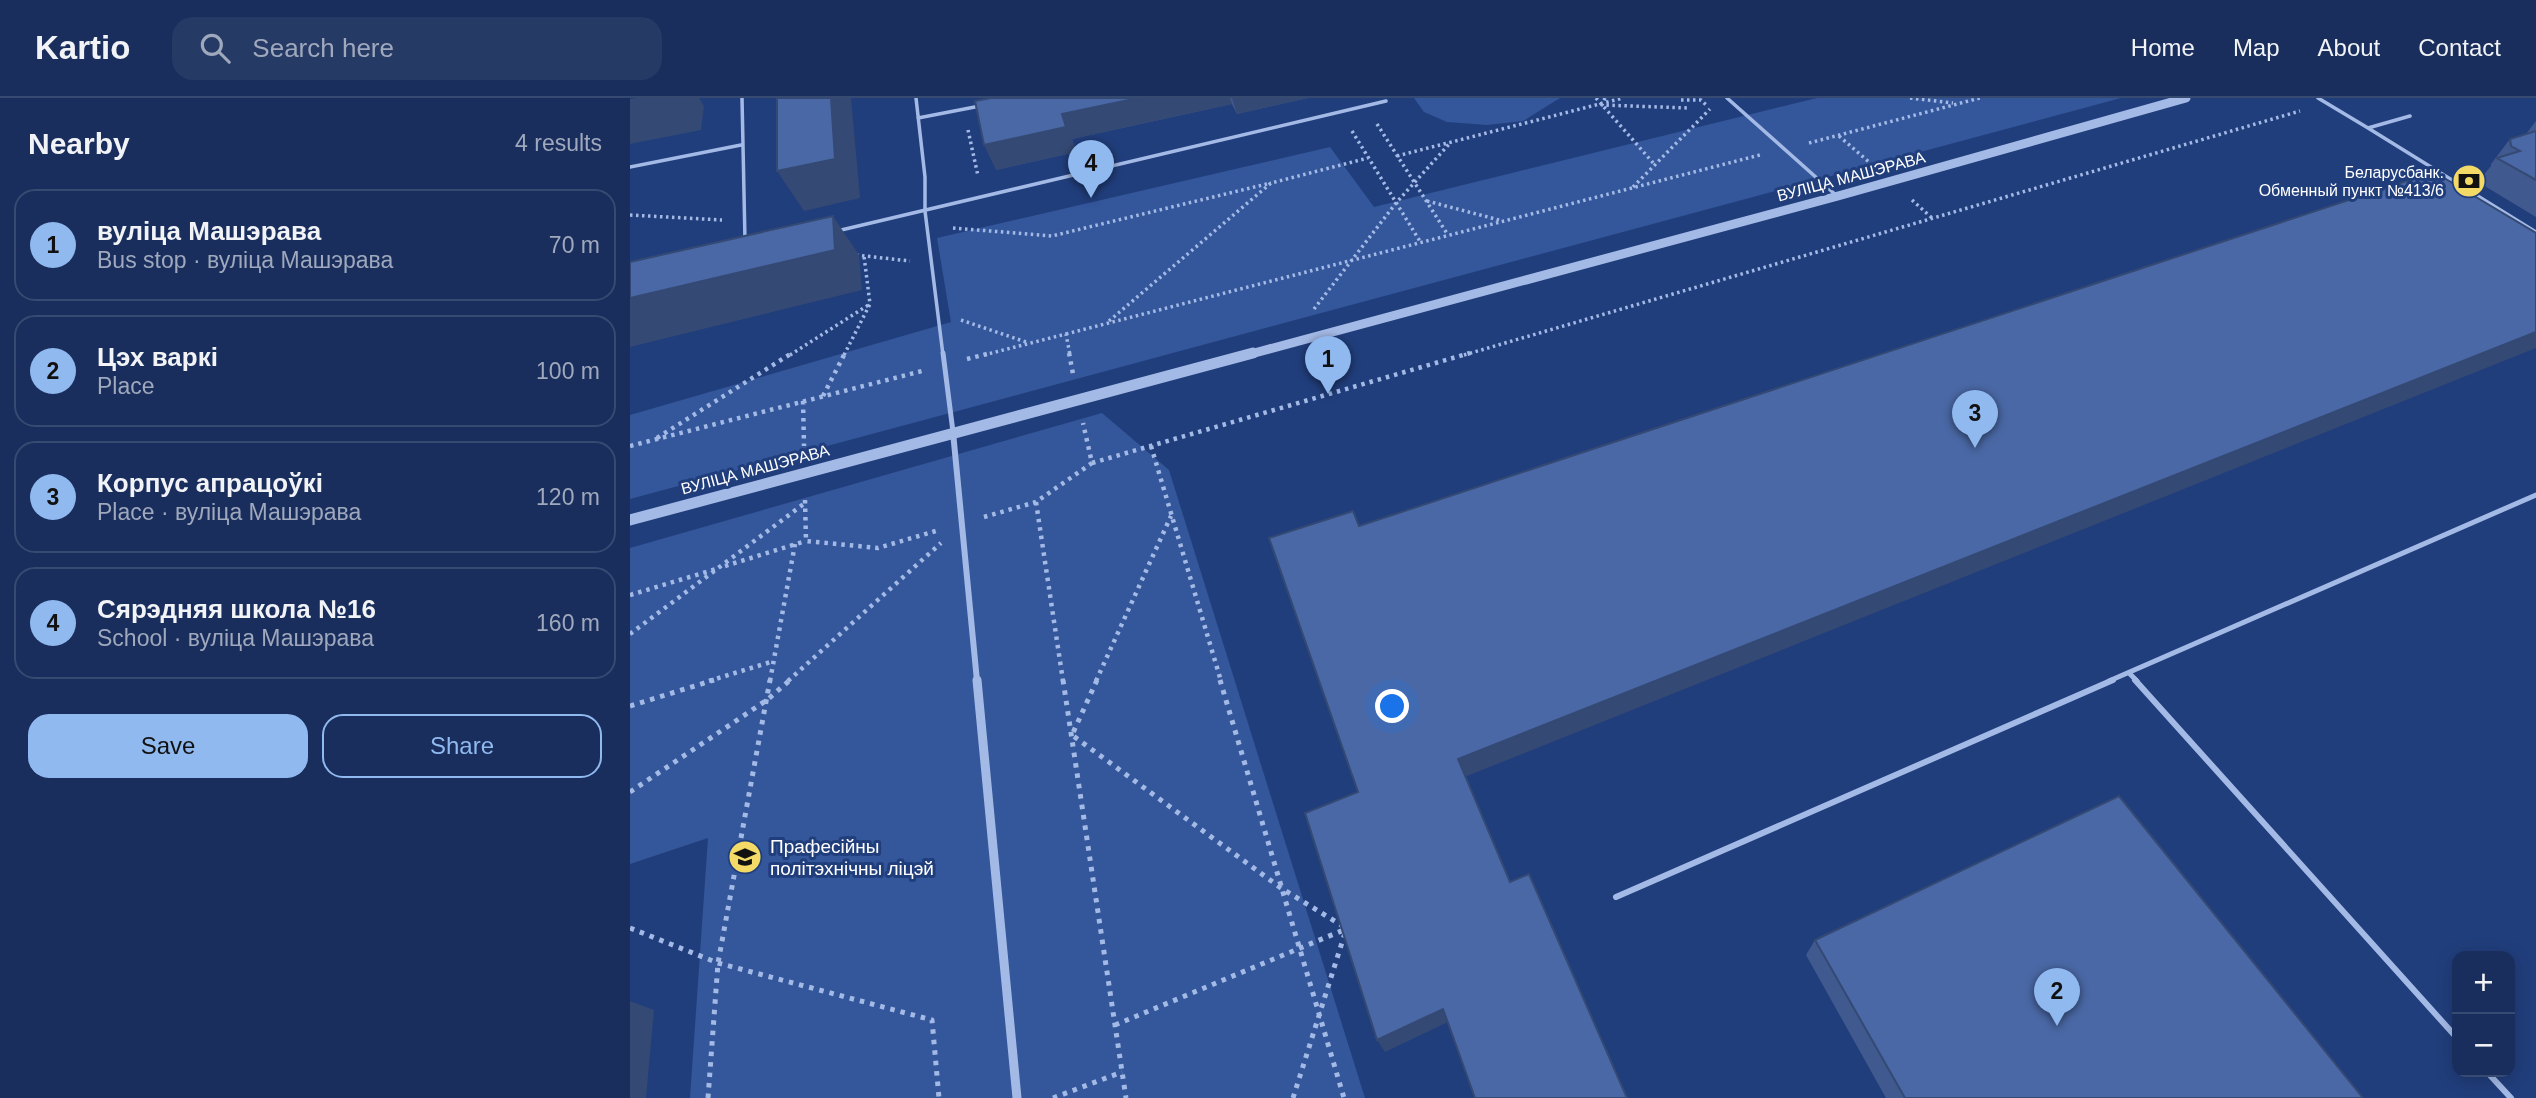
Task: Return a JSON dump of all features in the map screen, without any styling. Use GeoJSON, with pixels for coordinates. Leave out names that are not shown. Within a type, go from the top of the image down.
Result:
{"type":"FeatureCollection","features":[{"type":"Feature","properties":{"kind":"street","name":"ВУЛІЦА МАШЭРАВА"},"geometry":{"type":"LineString","coordinates":[[630,520],[1838,196],[2186,98]]}},
{"type":"Feature","properties":{"kind":"street"},"geometry":{"type":"LineString","coordinates":[[953,432],[1017,1098]]}},
{"type":"Feature","properties":{"kind":"lane"},"geometry":{"type":"LineString","coordinates":[[742,98],[741,145],[746,251]]}},
{"type":"Feature","properties":{"kind":"lane"},"geometry":{"type":"LineString","coordinates":[[916,98],[925,211],[953,432]]}},
{"type":"Feature","properties":{"kind":"lane"},"geometry":{"type":"LineString","coordinates":[[1727,98],[1838,196]]}},
{"type":"Feature","properties":{"kind":"lane"},"geometry":{"type":"LineString","coordinates":[[2318,98],[2536,232]]}},
{"type":"Feature","properties":{"kind":"lane"},"geometry":{"type":"LineString","coordinates":[[830,232],[1386,101]]}},
{"type":"Feature","properties":{"kind":"lane"},"geometry":{"type":"LineString","coordinates":[[918,118],[990,103]]}},
{"type":"Feature","properties":{"kind":"lane"},"geometry":{"type":"LineString","coordinates":[[2368,128],[2410,116]]}},
{"type":"Feature","properties":{"kind":"lane"},"geometry":{"type":"LineString","coordinates":[[630,167],[741,145]]}},
{"type":"Feature","properties":{"kind":"lane"},"geometry":{"type":"LineString","coordinates":[[1616,897],[2536,495]]}},
{"type":"Feature","properties":{"kind":"lane"},"geometry":{"type":"LineString","coordinates":[[2129,673],[2452,1032]]}},
{"type":"Feature","properties":{"kind":"lane"},"geometry":{"type":"LineString","coordinates":[[2492,1077],[2511,1098]]}},
{"type":"Feature","properties":{"kind":"path"},"geometry":{"type":"LineString","coordinates":[[1596,98],[1655,165]]}},
{"type":"Feature","properties":{"kind":"path"},"geometry":{"type":"LineString","coordinates":[[1602,105],[1605,98]]}},
{"type":"Feature","properties":{"kind":"path"},"geometry":{"type":"LineString","coordinates":[[1397,156],[1623,98]]}},
{"type":"Feature","properties":{"kind":"path"},"geometry":{"type":"LineString","coordinates":[[1910,98],[1957,104]]}},
{"type":"Feature","properties":{"kind":"path"},"geometry":{"type":"LineString","coordinates":[[1066,334],[1980,98]]}},
{"type":"Feature","properties":{"kind":"path"},"geometry":{"type":"LineString","coordinates":[[1602,105],[1689,108],[1680,99]]}},
{"type":"Feature","properties":{"kind":"path"},"geometry":{"type":"LineString","coordinates":[[1680,99],[1701,100],[1709,110]]}},
{"type":"Feature","properties":{"kind":"path"},"geometry":{"type":"LineString","coordinates":[[1092,463],[2327,103]]}},
{"type":"Feature","properties":{"kind":"path"},"geometry":{"type":"LineString","coordinates":[[1632,188],[1715,104]]}},
{"type":"Feature","properties":{"kind":"path"},"geometry":{"type":"LineString","coordinates":[[1365,106],[1448,235]]}},
{"type":"Feature","properties":{"kind":"path"},"geometry":{"type":"LineString","coordinates":[[1340,112],[1421,243]]}},
{"type":"Feature","properties":{"kind":"path"},"geometry":{"type":"LineString","coordinates":[[1286,344],[1356,258],[1396,203],[1451,142]]}},
{"type":"Feature","properties":{"kind":"path"},"geometry":{"type":"LineString","coordinates":[[928,226],[1052,236],[1368,158]]}},
{"type":"Feature","properties":{"kind":"path"},"geometry":{"type":"LineString","coordinates":[[1106,323],[1271,183]]}},
{"type":"Feature","properties":{"kind":"path"},"geometry":{"type":"LineString","coordinates":[[1426,201],[1504,221]]}},
{"type":"Feature","properties":{"kind":"path"},"geometry":{"type":"LineString","coordinates":[[630,215],[744,221]]}},
{"type":"Feature","properties":{"kind":"path"},"geometry":{"type":"LineString","coordinates":[[852,254],[932,264]]}},
{"type":"Feature","properties":{"kind":"path"},"geometry":{"type":"LineString","coordinates":[[823,396],[870,304],[864,256]]}},
{"type":"Feature","properties":{"kind":"path"},"geometry":{"type":"LineString","coordinates":[[653,440],[870,304]]}},
{"type":"Feature","properties":{"kind":"path"},"geometry":{"type":"LineString","coordinates":[[938,312],[1030,343]]}},
{"type":"Feature","properties":{"kind":"path"},"geometry":{"type":"LineString","coordinates":[[630,446],[803,401]]}},
{"type":"Feature","properties":{"kind":"path"},"geometry":{"type":"LineString","coordinates":[[1151,446],[1343,1098]]}},
{"type":"Feature","properties":{"kind":"path"},"geometry":{"type":"LineString","coordinates":[[630,634],[806,502]]}},
{"type":"Feature","properties":{"kind":"path"},"geometry":{"type":"LineString","coordinates":[[1036,502],[1126,1098]]}},
{"type":"Feature","properties":{"kind":"path"},"geometry":{"type":"LineString","coordinates":[[1072,735],[1171,515]]}},
{"type":"Feature","properties":{"kind":"path"},"geometry":{"type":"LineString","coordinates":[[630,792],[766,700],[963,524]]}},
{"type":"Feature","properties":{"kind":"path"},"geometry":{"type":"LineString","coordinates":[[630,595],[806,541]]}},
{"type":"Feature","properties":{"kind":"path"},"geometry":{"type":"LineString","coordinates":[[708,1098],[718,963],[796,544]]}},
{"type":"Feature","properties":{"kind":"path"},"geometry":{"type":"LineString","coordinates":[[630,706],[774,661]]}},
{"type":"Feature","properties":{"kind":"path"},"geometry":{"type":"LineString","coordinates":[[1072,735],[1281,888],[1346,929]]}},
{"type":"Feature","properties":{"kind":"path"},"geometry":{"type":"LineString","coordinates":[[630,928],[718,963],[932,1020],[939,1098]]}},
{"type":"Feature","properties":{"kind":"path"},"geometry":{"type":"LineString","coordinates":[[1115,1025],[1346,929]]}},
{"type":"Feature","properties":{"kind":"path"},"geometry":{"type":"LineString","coordinates":[[1293,1098],[1346,929]]}},
{"type":"Feature","properties":{"kind":"path"},"geometry":{"type":"LineString","coordinates":[[1053,1098],[1122,1072]]}},
{"type":"Feature","properties":{"kind":"shaded area"},"geometry":{"type":"Polygon","coordinates":[[[1414,98],[1560,98],[1523,121],[1487,125],[1447,122],[1424,112],[1414,98]]]}},
{"type":"Feature","properties":{"kind":"shaded area"},"geometry":{"type":"Polygon","coordinates":[[[1817,98],[2121,98],[630,499],[630,415],[951,322],[937,238],[1330,147],[1374,207],[1817,98]]]}},
{"type":"Feature","properties":{"kind":"shaded area"},"geometry":{"type":"Polygon","coordinates":[[[1102,413],[1169,470],[1365,1098],[690,1098],[708,838],[630,864],[630,548],[1102,413]]]}},
{"type":"Feature","properties":{"kind":"building"},"geometry":{"type":"Polygon","coordinates":[[[777,98],[831,98],[835,159],[777,171],[777,98]]]}},
{"type":"Feature","properties":{"kind":"building"},"geometry":{"type":"Polygon","coordinates":[[[991,98],[1138,98],[1062,114],[1066,127],[984,145],[975,101],[991,98]]]}},
{"type":"Feature","properties":{"kind":"building"},"geometry":{"type":"Polygon","coordinates":[[[2536,131],[2536,180],[2497,158],[2520,151],[2511,146],[2510,139],[2536,131]]]}},
{"type":"Feature","properties":{"kind":"building"},"geometry":{"type":"Polygon","coordinates":[[[2434,172],[2536,233],[2536,332],[1458,759],[1510,882],[1529,874],[1627,1098],[1475,1098],[1443,1009],[1377,1040],[1305,813],[1358,792],[1269,538],[1353,511],[1359,526],[2434,172]]]}},
{"type":"Feature","properties":{"kind":"building"},"geometry":{"type":"Polygon","coordinates":[[[833,216],[835,250],[630,298],[630,262],[833,216]]]}},
{"type":"Feature","properties":{"kind":"building"},"geometry":{"type":"Polygon","coordinates":[[[2119,796],[2363,1098],[1905,1098],[1815,940],[2119,796]]]}},
{"type":"Feature","properties":{"kind":"place","name":"Беларусбанк. Обменный пункт №413/6"},"geometry":{"type":"Point","coordinates":[2469,181]}},
{"type":"Feature","properties":{"kind":"place","name":"Сярэдняя школа №16"},"geometry":{"type":"Point","coordinates":[1091,198]}},
{"type":"Feature","properties":{"kind":"place","name":"вуліца Машэрава"},"geometry":{"type":"Point","coordinates":[1328,394]}},
{"type":"Feature","properties":{"kind":"place","name":"Корпус апрацоўкі"},"geometry":{"type":"Point","coordinates":[1975,448]}},
{"type":"Feature","properties":{"kind":"place","name":"Прафесійны політэхнічны ліцэй"},"geometry":{"type":"Point","coordinates":[745,857]}},
{"type":"Feature","properties":{"kind":"place","name":"Цэх варкі"},"geometry":{"type":"Point","coordinates":[2057,1026]}}]}
